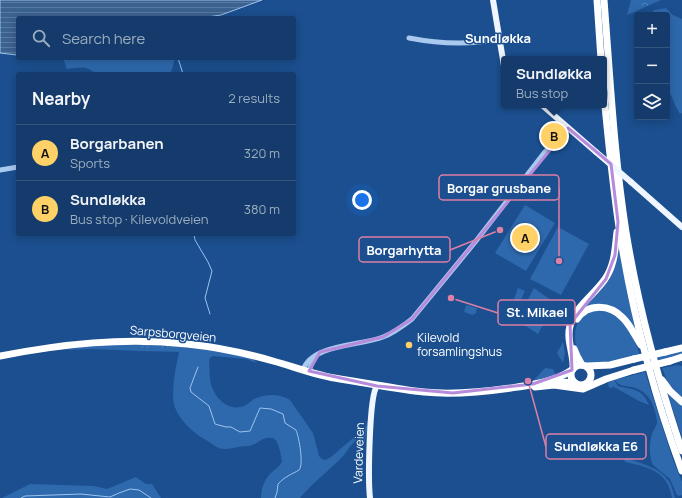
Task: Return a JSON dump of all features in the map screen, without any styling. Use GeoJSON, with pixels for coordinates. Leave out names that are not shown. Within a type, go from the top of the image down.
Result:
{"type":"FeatureCollection","features":[{"type":"Feature","properties":{"kind":"highway"},"geometry":{"type":"LineString","coordinates":[[597,0],[601,56]]}},
{"type":"Feature","properties":{"kind":"highway"},"geometry":{"type":"LineString","coordinates":[[604,0],[616,155],[626,232],[639,298],[657,372],[682,451]]}},
{"type":"Feature","properties":{"kind":"highway"},"geometry":{"type":"LineString","coordinates":[[605,108],[618,222],[632,299],[645,352],[682,471]]}},
{"type":"Feature","properties":{"kind":"highway"},"geometry":{"type":"LineString","coordinates":[[618,222],[614,255],[610,271],[603,283],[575,314],[570,324],[569,338],[573,369],[572,378],[575,383],[584,385],[602,376],[634,370],[682,357]]}},
{"type":"Feature","properties":{"kind":"highway"},"geometry":{"type":"LineString","coordinates":[[589,382],[591,374],[575,353],[573,327],[575,322],[582,314],[592,308],[604,307],[620,315],[630,327],[645,352]]}},
{"type":"Feature","properties":{"kind":"highway","name":"Sarpsborgveien"},"geometry":{"type":"LineString","coordinates":[[0,356],[68,345],[115,341],[147,342],[186,344],[230,350],[342,380],[417,395],[452,396],[486,394],[561,382],[575,383]]}},
{"type":"Feature","properties":{"kind":"highway"},"geometry":{"type":"LineString","coordinates":[[573,369],[577,366],[610,365],[682,348]]}},
{"type":"Feature","properties":{"kind":"highway","name":"Sarpsborgveien"},"geometry":{"type":"LineString","coordinates":[[377,388],[425,392],[478,392],[533,384],[556,378],[573,369]]}},
{"type":"Feature","properties":{"kind":"highway"},"geometry":{"type":"LineString","coordinates":[[535,387],[554,386],[583,389],[606,379],[634,370]]}},
{"type":"Feature","properties":{"kind":"highway"},"geometry":{"type":"LineString","coordinates":[[657,372],[670,391],[682,402]]}},
{"type":"Feature","properties":{"kind":"main road"},"geometry":{"type":"LineString","coordinates":[[493,0],[503,56]]}},
{"type":"Feature","properties":{"kind":"main road"},"geometry":{"type":"LineString","coordinates":[[545,108],[682,227]]}},
{"type":"Feature","properties":{"kind":"main road","name":"Vardeveien"},"geometry":{"type":"LineString","coordinates":[[370,498],[368,467],[372,409],[377,388]]}},
{"type":"Feature","properties":{"kind":"street"},"geometry":{"type":"LineString","coordinates":[[409,38],[464,44],[480,43],[500,39]]}},
{"type":"Feature","properties":{"kind":"street"},"geometry":{"type":"LineString","coordinates":[[306,370],[320,352],[383,337],[404,326],[412,319],[476,241],[543,155],[568,128]]}},
{"type":"Feature","properties":{"kind":"street"},"geometry":{"type":"LineString","coordinates":[[0,170],[16,168]]}},
{"type":"Feature","properties":{"kind":"highlighted area"},"geometry":{"type":"Polygon","coordinates":[[[568,128],[611,164],[618,222],[615,255],[606,279],[570,324],[572,370],[533,384],[453,393],[377,386],[309,371],[320,352],[383,337],[412,319],[568,128]]]}},
{"type":"Feature","properties":{"kind":"green space"},"geometry":{"type":"Polygon","coordinates":[[[631,0],[661,0],[627,15],[631,0]]]}},
{"type":"Feature","properties":{"kind":"green space"},"geometry":{"type":"Polygon","coordinates":[[[666,8],[670,12],[652,12],[654,10],[666,8]]]}},
{"type":"Feature","properties":{"kind":"green space"},"geometry":{"type":"Polygon","coordinates":[[[670,12],[682,19],[682,113],[680,114],[670,93],[670,12]]]}},
{"type":"Feature","properties":{"kind":"green space"},"geometry":{"type":"Polygon","coordinates":[[[64,60],[175,60],[171,72],[94,72],[84,68],[67,69],[64,60]]]}},
{"type":"Feature","properties":{"kind":"green space"},"geometry":{"type":"Polygon","coordinates":[[[525,205],[555,223],[526,271],[495,253],[525,205]]]}},
{"type":"Feature","properties":{"kind":"green space"},"geometry":{"type":"Polygon","coordinates":[[[558,227],[589,244],[561,295],[530,279],[558,227]]]}},
{"type":"Feature","properties":{"kind":"green space"},"geometry":{"type":"Polygon","coordinates":[[[618,242],[636,333],[622,314],[584,308],[606,282],[618,242]]]}},
{"type":"Feature","properties":{"kind":"green space"},"geometry":{"type":"Polygon","coordinates":[[[518,288],[525,291],[520,302],[514,299],[518,288]]]}},
{"type":"Feature","properties":{"kind":"green space"},"geometry":{"type":"Polygon","coordinates":[[[534,288],[555,303],[538,334],[521,323],[522,310],[534,288]]]}},
{"type":"Feature","properties":{"kind":"green space"},"geometry":{"type":"Polygon","coordinates":[[[466,305],[477,308],[476,313],[473,315],[464,312],[466,305]]]}},
{"type":"Feature","properties":{"kind":"green space"},"geometry":{"type":"Polygon","coordinates":[[[604,309],[622,319],[636,344],[640,355],[612,362],[590,363],[581,359],[575,340],[577,325],[582,317],[588,313],[604,309]]]}},
{"type":"Feature","properties":{"kind":"green space"},"geometry":{"type":"Polygon","coordinates":[[[563,342],[565,353],[563,363],[557,353],[563,342]]]}},
{"type":"Feature","properties":{"kind":"green space"},"geometry":{"type":"Polygon","coordinates":[[[93,345],[138,345],[138,351],[94,349],[65,350],[93,345]]]}},
{"type":"Feature","properties":{"kind":"green space"},"geometry":{"type":"Polygon","coordinates":[[[138,345],[182,347],[182,352],[138,351],[138,345]]]}},
{"type":"Feature","properties":{"kind":"green space"},"geometry":{"type":"Polygon","coordinates":[[[182,347],[252,358],[257,363],[246,359],[213,356],[210,358],[210,381],[216,396],[223,403],[232,407],[245,406],[254,399],[268,395],[277,395],[290,400],[313,433],[319,456],[322,459],[325,460],[331,457],[359,433],[366,426],[369,417],[365,442],[362,440],[355,441],[343,456],[300,498],[261,498],[262,488],[266,479],[282,462],[276,441],[272,438],[266,438],[251,446],[222,449],[191,430],[179,415],[173,399],[175,371],[179,352],[182,352],[182,347]]]}},
{"type":"Feature","properties":{"kind":"green space"},"geometry":{"type":"Polygon","coordinates":[[[682,350],[682,356],[659,361],[658,356],[682,350]]]}},
{"type":"Feature","properties":{"kind":"green space"},"geometry":{"type":"Polygon","coordinates":[[[678,365],[682,366],[682,399],[670,388],[662,368],[678,365]]]}},
{"type":"Feature","properties":{"kind":"green space"},"geometry":{"type":"Polygon","coordinates":[[[545,368],[553,369],[556,375],[532,382],[545,368]]]}},
{"type":"Feature","properties":{"kind":"green space"},"geometry":{"type":"Polygon","coordinates":[[[645,372],[673,460],[682,482],[682,495],[680,496],[677,495],[670,479],[653,465],[650,454],[650,442],[657,423],[651,401],[646,394],[640,390],[619,384],[615,380],[645,372]]]}},
{"type":"Feature","properties":{"kind":"green space"},"geometry":{"type":"Polygon","coordinates":[[[614,380],[618,386],[633,389],[643,395],[649,405],[614,387],[609,388],[608,383],[614,380]]]}},
{"type":"Feature","properties":{"kind":"green space"},"geometry":{"type":"Polygon","coordinates":[[[666,389],[682,404],[682,437],[666,389]]]}},
{"type":"Feature","properties":{"kind":"green space"},"geometry":{"type":"Polygon","coordinates":[[[624,457],[648,466],[664,476],[670,484],[675,498],[672,498],[670,489],[661,476],[649,468],[625,462],[624,457]]]}},
{"type":"Feature","properties":{"kind":"green space"},"geometry":{"type":"Polygon","coordinates":[[[136,477],[146,484],[152,484],[161,498],[2,498],[30,484],[94,486],[107,489],[136,477]]]}},
{"type":"Feature","properties":{"kind":"shaded area"},"geometry":{"type":"Polygon","coordinates":[[[0,0],[262,0],[221,15],[214,16],[16,16],[16,55],[0,53],[0,0]]]}},
{"type":"Feature","properties":{"kind":"waterway"},"geometry":{"type":"LineString","coordinates":[[179,60],[182,72]]}},
{"type":"Feature","properties":{"kind":"waterway"},"geometry":{"type":"LineString","coordinates":[[194,236],[195,240],[212,271],[205,298],[210,314]]}},
{"type":"Feature","properties":{"kind":"waterway"},"geometry":{"type":"LineString","coordinates":[[198,367],[190,388],[191,392],[209,406],[215,424],[231,427],[240,432],[250,431],[260,408],[271,409],[283,414],[285,423],[296,430],[300,451],[300,467],[299,470],[278,484],[275,498]]}},
{"type":"Feature","properties":{"kind":"waterway"},"geometry":{"type":"LineString","coordinates":[[21,498],[25,496],[81,494],[110,497],[130,489],[139,490],[151,498]]}},
{"type":"Feature","properties":{"kind":"place","name":"Sundløkka"},"geometry":{"type":"Point","coordinates":[554,136]}},
{"type":"Feature","properties":{"kind":"place","name":"Borgarhytta"},"geometry":{"type":"Point","coordinates":[500,230]}},
{"type":"Feature","properties":{"kind":"place","name":"Borgarbanen"},"geometry":{"type":"Point","coordinates":[525,238]}},
{"type":"Feature","properties":{"kind":"place","name":"Borgar grusbane"},"geometry":{"type":"Point","coordinates":[559,261]}},
{"type":"Feature","properties":{"kind":"place","name":"St. Mikael"},"geometry":{"type":"Point","coordinates":[451,298]}},
{"type":"Feature","properties":{"kind":"place","name":"Kilevold forsamlingshus"},"geometry":{"type":"Point","coordinates":[409,345]}},
{"type":"Feature","properties":{"kind":"place","name":"Sundløkka E6"},"geometry":{"type":"Point","coordinates":[528,381]}},
{"type":"Feature","properties":{"kind":"district","name":"Sundløkka"},"geometry":{"type":"Point","coordinates":[498,38]}}]}
